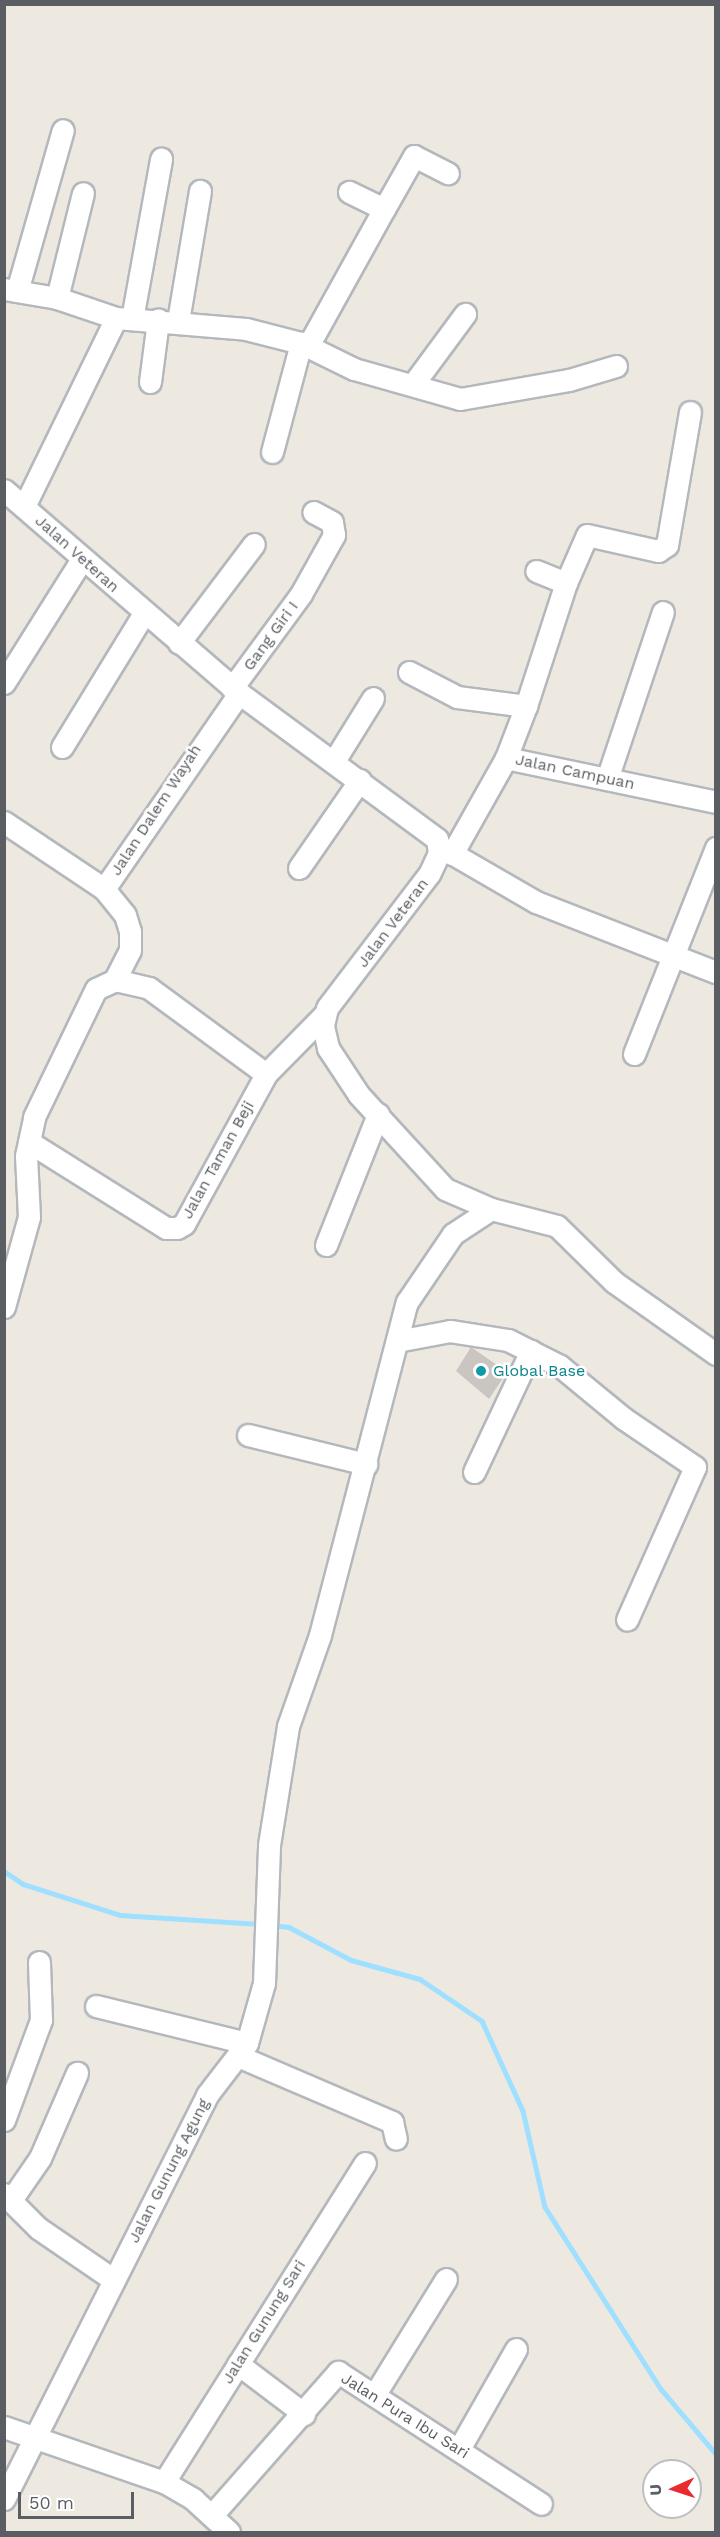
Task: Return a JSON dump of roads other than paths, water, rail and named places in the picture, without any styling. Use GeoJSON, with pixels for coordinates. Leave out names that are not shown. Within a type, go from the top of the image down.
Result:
{"type":"FeatureCollection","features":[{"type":"Feature","properties":{"kind":"street"},"geometry":{"type":"LineString","coordinates":[[63,130],[11,290],[57,298],[124,319],[246,329],[305,345],[354,369],[414,383],[466,399],[616,366]]}},
{"type":"Feature","properties":{"kind":"street"},"geometry":{"type":"LineString","coordinates":[[272,452],[305,345],[414,156],[448,173]]}},
{"type":"Feature","properties":{"kind":"street"},"geometry":{"type":"LineString","coordinates":[[24,507],[124,319],[161,159]]}},
{"type":"Feature","properties":{"kind":"street"},"geometry":{"type":"LineString","coordinates":[[150,382],[168,321],[200,191]]}},
{"type":"Feature","properties":{"kind":"street"},"geometry":{"type":"LineString","coordinates":[[349,192],[384,209]]}},
{"type":"Feature","properties":{"kind":"street"},"geometry":{"type":"LineString","coordinates":[[57,298],[83,194]]}},
{"type":"Feature","properties":{"kind":"street"},"geometry":{"type":"LineString","coordinates":[[414,383],[465,314]]}},
{"type":"Feature","properties":{"kind":"street"},"geometry":{"type":"LineString","coordinates":[[507,758],[566,583],[587,535],[658,551],[666,545],[690,412]]}},
{"type":"Feature","properties":{"kind":"street","name":"Jalan Veteran"},"geometry":{"type":"LineString","coordinates":[[4,490],[179,643],[434,835],[446,850],[413,898],[324,1015]]}},
{"type":"Feature","properties":{"kind":"street","name":"Gang Giri I"},"geometry":{"type":"LineString","coordinates":[[237,686],[301,594],[334,535],[332,522],[313,512]]}},
{"type":"Feature","properties":{"kind":"street"},"geometry":{"type":"LineString","coordinates":[[179,643],[254,544]]}},
{"type":"Feature","properties":{"kind":"street"},"geometry":{"type":"LineString","coordinates":[[4,683],[82,559]]}},
{"type":"Feature","properties":{"kind":"street"},"geometry":{"type":"LineString","coordinates":[[536,571],[566,583]]}},
{"type":"Feature","properties":{"kind":"street"},"geometry":{"type":"LineString","coordinates":[[608,779],[663,612]]}},
{"type":"Feature","properties":{"kind":"street"},"geometry":{"type":"LineString","coordinates":[[62,747],[144,613]]}},
{"type":"Feature","properties":{"kind":"street"},"geometry":{"type":"LineString","coordinates":[[409,672],[457,697],[526,706]]}},
{"type":"Feature","properties":{"kind":"street","name":"Jalan Dalem Wayah"},"geometry":{"type":"LineString","coordinates":[[4,822],[104,890],[237,686]]}},
{"type":"Feature","properties":{"kind":"street"},"geometry":{"type":"LineString","coordinates":[[334,761],[373,698]]}},
{"type":"Feature","properties":{"kind":"street","name":"Jalan Campuan"},"geometry":{"type":"LineString","coordinates":[[446,850],[507,758],[716,802]]}},
{"type":"Feature","properties":{"kind":"street"},"geometry":{"type":"LineString","coordinates":[[299,868],[360,780]]}},
{"type":"Feature","properties":{"kind":"street"},"geometry":{"type":"LineString","coordinates":[[634,1054],[716,848]]}},
{"type":"Feature","properties":{"kind":"street"},"geometry":{"type":"LineString","coordinates":[[446,850],[536,902],[673,953],[716,972]]}},
{"type":"Feature","properties":{"kind":"street"},"geometry":{"type":"LineString","coordinates":[[104,890],[125,915],[130,931],[130,950],[115,980]]}},
{"type":"Feature","properties":{"kind":"street"},"geometry":{"type":"LineString","coordinates":[[4,1307],[29,1217],[29,1142],[34,1117],[80,1016],[96,988],[115,980],[149,988],[266,1074]]}},
{"type":"Feature","properties":{"kind":"street"},"geometry":{"type":"LineString","coordinates":[[324,1015],[328,1048],[378,1114],[445,1189],[492,1209],[557,1226],[615,1282],[713,1347]]}},
{"type":"Feature","properties":{"kind":"street","name":"Jalan Taman Beji"},"geometry":{"type":"LineString","coordinates":[[29,1142],[166,1228],[177,1228],[184,1224],[266,1074],[324,1015]]}},
{"type":"Feature","properties":{"kind":"street"},"geometry":{"type":"LineString","coordinates":[[326,1245],[378,1114]]}},
{"type":"Feature","properties":{"kind":"street"},"geometry":{"type":"LineString","coordinates":[[445,1189],[453,1234],[492,1209]]}},
{"type":"Feature","properties":{"kind":"street","name":"Jalan Gunung Agung"},"geometry":{"type":"LineString","coordinates":[[4,2499],[207,2095],[243,2050],[262,1991],[267,1938],[265,1899],[288,1726],[320,1635],[397,1341],[419,1278],[453,1234]]}},
{"type":"Feature","properties":{"kind":"street"},"geometry":{"type":"LineString","coordinates":[[397,1341],[450,1331],[508,1340],[560,1366],[623,1418],[695,1467],[627,1620]]}},
{"type":"Feature","properties":{"kind":"street"},"geometry":{"type":"LineString","coordinates":[[474,1472],[531,1351]]}},
{"type":"Feature","properties":{"kind":"street"},"geometry":{"type":"LineString","coordinates":[[248,1435],[366,1464]]}},
{"type":"Feature","properties":{"kind":"street"},"geometry":{"type":"LineString","coordinates":[[4,2121],[40,2020],[39,1962]]}},
{"type":"Feature","properties":{"kind":"street"},"geometry":{"type":"LineString","coordinates":[[96,2006],[243,2050],[392,2121],[396,2139]]}},
{"type":"Feature","properties":{"kind":"street"},"geometry":{"type":"LineString","coordinates":[[76,2073],[40,2158],[8,2197],[38,2228],[114,2280]]}},
{"type":"Feature","properties":{"kind":"street","name":"Jalan Gunung Sari"},"geometry":{"type":"LineString","coordinates":[[164,2482],[365,2163]]}},
{"type":"Feature","properties":{"kind":"street"},"geometry":{"type":"LineString","coordinates":[[375,2394],[446,2279]]}},
{"type":"Feature","properties":{"kind":"street"},"geometry":{"type":"LineString","coordinates":[[459,2449],[516,2349]]}},
{"type":"Feature","properties":{"kind":"street"},"geometry":{"type":"LineString","coordinates":[[238,2364],[304,2414]]}},
{"type":"Feature","properties":{"kind":"street","name":"Jalan Pura Ibu Sari"},"geometry":{"type":"LineString","coordinates":[[212,2515],[272,2441],[304,2414],[338,2372],[541,2504]]}},
{"type":"Feature","properties":{"kind":"street"},"geometry":{"type":"LineString","coordinates":[[4,2427],[37,2436],[164,2482],[212,2515],[229,2532]]}},
{"type":"Feature","properties":{"kind":"waterway"},"geometry":{"type":"LineString","coordinates":[[4,1871],[23,1884],[120,1915],[260,1924]]}},
{"type":"Feature","properties":{"kind":"waterway"},"geometry":{"type":"LineString","coordinates":[[271,1925],[289,1927],[351,1960],[420,1979],[482,2021],[523,2111],[545,2207],[661,2389],[716,2454]]}},
{"type":"Feature","properties":{"kind":"place","name":"Global Base"},"geometry":{"type":"Point","coordinates":[481,1371]}}]}
